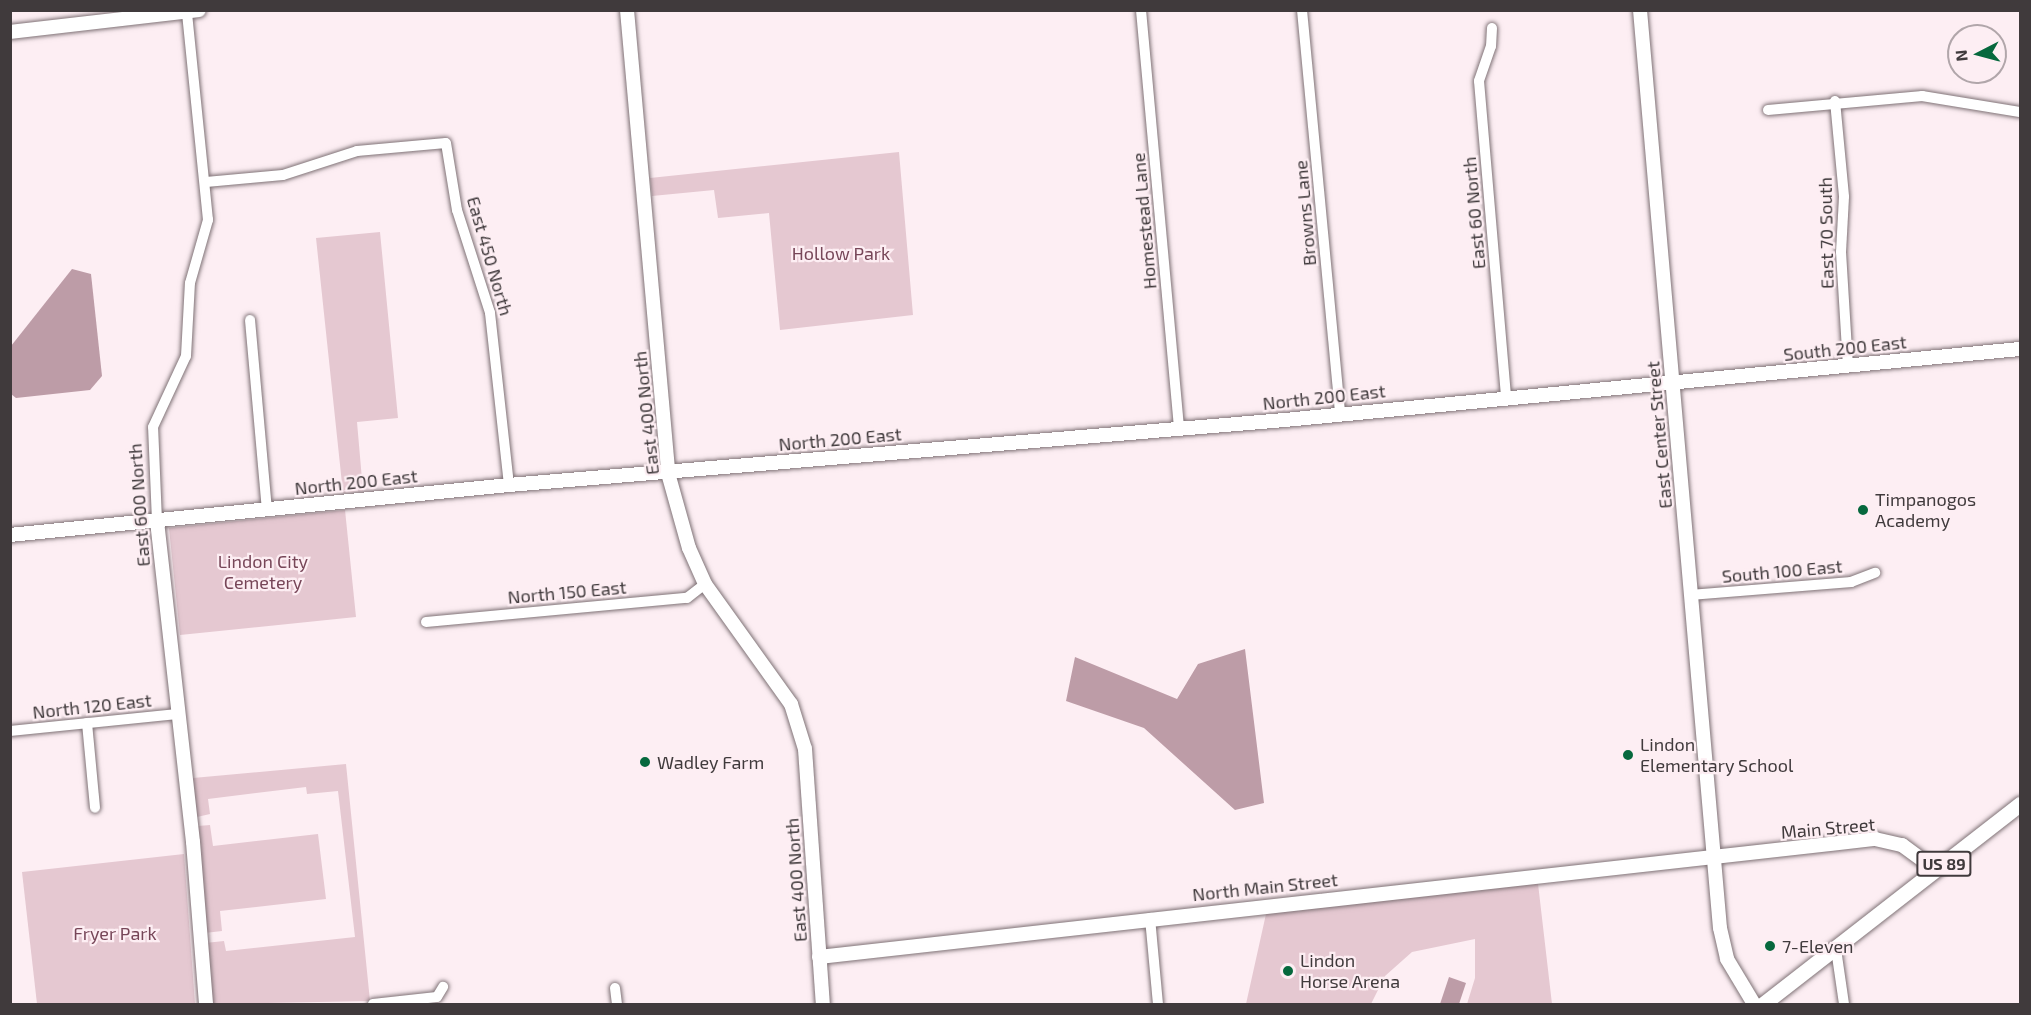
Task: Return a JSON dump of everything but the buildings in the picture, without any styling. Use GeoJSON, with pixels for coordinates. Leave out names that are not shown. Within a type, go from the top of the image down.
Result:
{"type":"FeatureCollection","features":[{"type":"Feature","properties":{"kind":"main road","name":"US 89"},"geometry":{"type":"LineString","coordinates":[[1763,1005],[2020,804]]}},
{"type":"Feature","properties":{"kind":"street","name":"East 400 North"},"geometry":{"type":"LineString","coordinates":[[627,10],[668,473],[689,548],[705,584],[791,704],[805,749],[823,1005]]}},
{"type":"Feature","properties":{"kind":"street","name":"Homestead Lane"},"geometry":{"type":"LineString","coordinates":[[1141,10],[1179,428]]}},
{"type":"Feature","properties":{"kind":"street","name":"Browns Lane"},"geometry":{"type":"LineString","coordinates":[[1302,10],[1340,413]]}},
{"type":"Feature","properties":{"kind":"street","name":"East Center Street"},"geometry":{"type":"LineString","coordinates":[[1640,10],[1714,856],[1727,959],[1754,1005]]}},
{"type":"Feature","properties":{"kind":"street"},"geometry":{"type":"LineString","coordinates":[[10,32],[127,15],[193,11]]}},
{"type":"Feature","properties":{"kind":"street","name":"East 600 North"},"geometry":{"type":"LineString","coordinates":[[193,11],[208,220],[190,283],[186,356],[156,417],[151,439],[177,714],[193,842],[206,1005]]}},
{"type":"Feature","properties":{"kind":"street","name":"East 60 North"},"geometry":{"type":"LineString","coordinates":[[1492,28],[1491,46],[1479,81],[1506,396]]}},
{"type":"Feature","properties":{"kind":"street"},"geometry":{"type":"LineString","coordinates":[[1768,110],[1835,101],[1922,96],[2020,112]]}},
{"type":"Feature","properties":{"kind":"street","name":"East 70 South"},"geometry":{"type":"LineString","coordinates":[[1835,101],[1844,197],[1841,252],[1848,365]]}},
{"type":"Feature","properties":{"kind":"street","name":"East 450 North"},"geometry":{"type":"LineString","coordinates":[[206,182],[284,175],[357,151],[446,143],[457,210],[490,313],[509,485]]}},
{"type":"Feature","properties":{"kind":"street"},"geometry":{"type":"LineString","coordinates":[[250,321],[267,510]]}},
{"type":"Feature","properties":{"kind":"street","name":"South 200 East"},"geometry":{"type":"LineString","coordinates":[[1673,383],[2020,350]]}},
{"type":"Feature","properties":{"kind":"street","name":"North 200 East"},"geometry":{"type":"LineString","coordinates":[[10,535],[509,485],[668,473],[1179,428],[1506,396],[1673,383]]}},
{"type":"Feature","properties":{"kind":"street","name":"South 100 East"},"geometry":{"type":"LineString","coordinates":[[1690,595],[1851,582],[1875,573]]}},
{"type":"Feature","properties":{"kind":"street","name":"North 150 East"},"geometry":{"type":"LineString","coordinates":[[426,622],[687,598],[705,584]]}},
{"type":"Feature","properties":{"kind":"street","name":"North 120 East"},"geometry":{"type":"LineString","coordinates":[[10,731],[177,714]]}},
{"type":"Feature","properties":{"kind":"street"},"geometry":{"type":"LineString","coordinates":[[87,723],[94,808]]}},
{"type":"Feature","properties":{"kind":"street","name":"Main Street"},"geometry":{"type":"LineString","coordinates":[[1714,856],[1875,839],[1902,845],[1936,870]]}},
{"type":"Feature","properties":{"kind":"street","name":"North Main Street"},"geometry":{"type":"LineString","coordinates":[[819,957],[1714,856]]}},
{"type":"Feature","properties":{"kind":"street"},"geometry":{"type":"LineString","coordinates":[[1150,918],[1158,1005]]}},
{"type":"Feature","properties":{"kind":"street"},"geometry":{"type":"LineString","coordinates":[[1836,949],[1844,1005]]}},
{"type":"Feature","properties":{"kind":"street"},"geometry":{"type":"LineString","coordinates":[[373,1005],[437,997],[443,987]]}},
{"type":"Feature","properties":{"kind":"street"},"geometry":{"type":"LineString","coordinates":[[615,988],[617,1005]]}},
{"type":"Feature","properties":{"kind":"green space","name":"Hollow Park"},"geometry":{"type":"Polygon","coordinates":[[[899,152],[913,315],[780,330],[769,213],[718,218],[714,190],[652,196],[650,178],[899,152]]]}},
{"type":"Feature","properties":{"kind":"green space"},"geometry":{"type":"Polygon","coordinates":[[[380,232],[398,418],[357,422],[363,491],[343,493],[316,238],[380,232]]]}},
{"type":"Feature","properties":{"kind":"green space","name":"Lindon City Cemetery"},"geometry":{"type":"Polygon","coordinates":[[[345,510],[356,617],[180,635],[169,528],[345,510]]]}},
{"type":"Feature","properties":{"kind":"green space"},"geometry":{"type":"Polygon","coordinates":[[[346,764],[370,1001],[213,1004],[205,943],[224,941],[226,951],[355,937],[338,791],[307,794],[306,787],[208,799],[210,814],[197,817],[193,778],[346,764]]]}},
{"type":"Feature","properties":{"kind":"green space"},"geometry":{"type":"Polygon","coordinates":[[[210,825],[213,846],[318,834],[326,899],[220,911],[222,931],[205,933],[198,826],[210,825]]]}},
{"type":"Feature","properties":{"kind":"green space","name":"Fryer Park"},"geometry":{"type":"Polygon","coordinates":[[[184,854],[195,1004],[37,1004],[22,872],[184,854]]]}},
{"type":"Feature","properties":{"kind":"green space"},"geometry":{"type":"Polygon","coordinates":[[[1537,875],[1552,1004],[1467,1004],[1475,978],[1475,939],[1412,952],[1385,976],[1371,1004],[1246,1004],[1268,905],[1537,875]]]}},
{"type":"Feature","properties":{"kind":"shaded area"},"geometry":{"type":"Polygon","coordinates":[[[72,269],[91,274],[102,376],[90,390],[16,398],[11,394],[11,346],[72,269]]]}},
{"type":"Feature","properties":{"kind":"shaded area"},"geometry":{"type":"Polygon","coordinates":[[[1245,649],[1264,803],[1235,810],[1144,728],[1066,701],[1075,657],[1177,699],[1198,664],[1245,649]]]}},
{"type":"Feature","properties":{"kind":"shaded area"},"geometry":{"type":"Polygon","coordinates":[[[1449,977],[1466,983],[1459,1004],[1440,1004],[1449,977]]]}},
{"type":"Feature","properties":{"kind":"place","name":"Timpanogos Academy"},"geometry":{"type":"Point","coordinates":[1863,510]}},
{"type":"Feature","properties":{"kind":"place","name":"Lindon Elementary School"},"geometry":{"type":"Point","coordinates":[1628,755]}},
{"type":"Feature","properties":{"kind":"place","name":"Wadley Farm"},"geometry":{"type":"Point","coordinates":[645,762]}},
{"type":"Feature","properties":{"kind":"place","name":"7-Eleven"},"geometry":{"type":"Point","coordinates":[1770,946]}},
{"type":"Feature","properties":{"kind":"place","name":"Lindon Horse Arena"},"geometry":{"type":"Point","coordinates":[1288,971]}}]}
